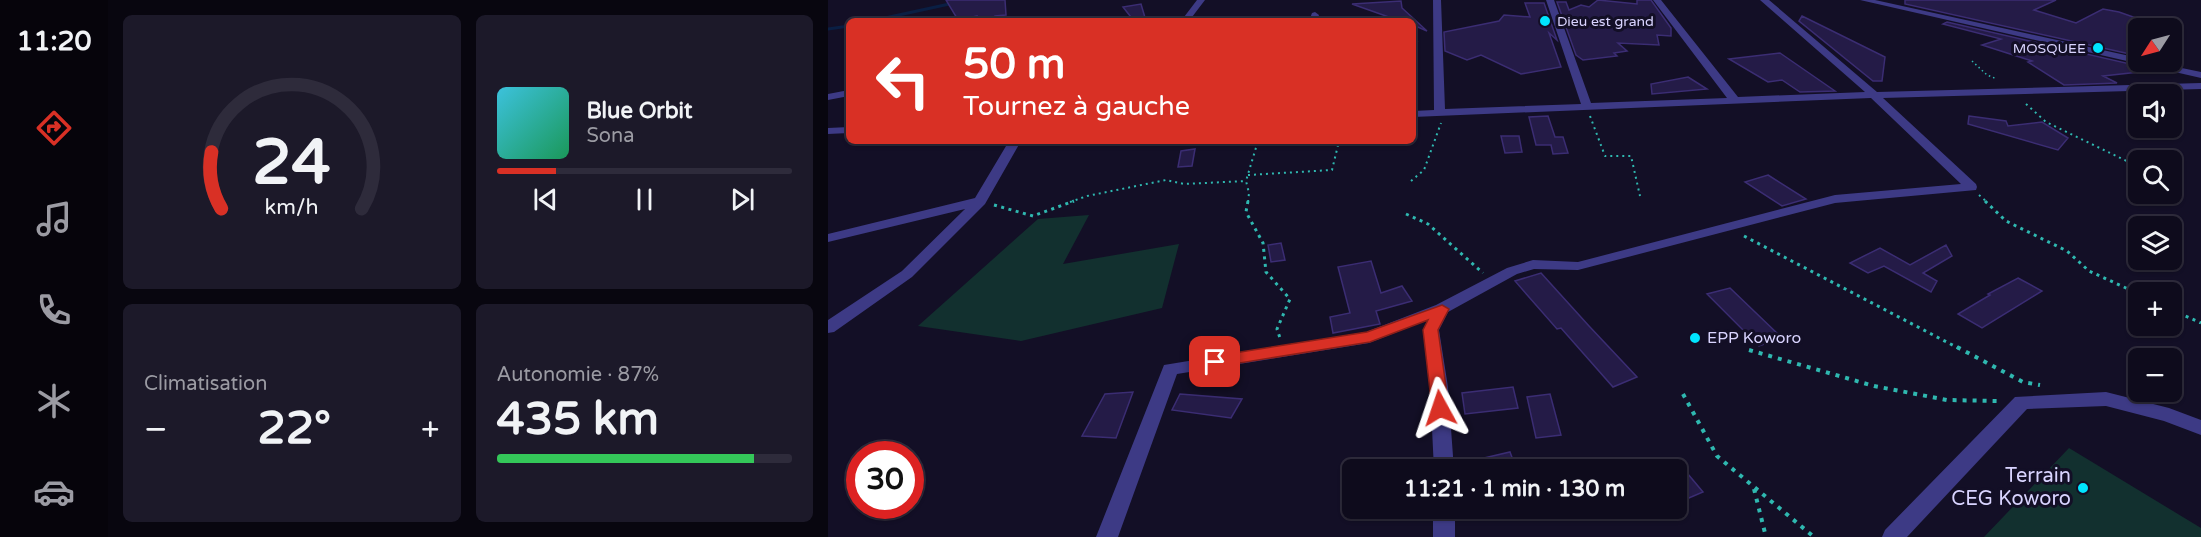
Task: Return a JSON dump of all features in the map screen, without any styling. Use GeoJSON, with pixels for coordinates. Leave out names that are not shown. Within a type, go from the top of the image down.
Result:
{"type":"FeatureCollection","features":[{"type":"Feature","properties":{"kind":"street"},"geometry":{"type":"LineString","coordinates":[[1187,18],[1201,0]]}},
{"type":"Feature","properties":{"kind":"street"},"geometry":{"type":"LineString","coordinates":[[1437,0],[1440,113]]}},
{"type":"Feature","properties":{"kind":"street"},"geometry":{"type":"LineString","coordinates":[[1550,0],[1587,107]]}},
{"type":"Feature","properties":{"kind":"street"},"geometry":{"type":"LineString","coordinates":[[1657,0],[1735,101]]}},
{"type":"Feature","properties":{"kind":"street"},"geometry":{"type":"LineString","coordinates":[[1764,0],[1874,95],[1971,187]]}},
{"type":"Feature","properties":{"kind":"street"},"geometry":{"type":"LineString","coordinates":[[1864,0],[2128,58]]}},
{"type":"Feature","properties":{"kind":"street"},"geometry":{"type":"LineString","coordinates":[[2182,71],[2201,75]]}},
{"type":"Feature","properties":{"kind":"street"},"geometry":{"type":"LineString","coordinates":[[1416,114],[1874,95],[2201,86]]}},
{"type":"Feature","properties":{"kind":"street"},"geometry":{"type":"LineString","coordinates":[[828,97],[846,94]]}},
{"type":"Feature","properties":{"kind":"street"},"geometry":{"type":"LineString","coordinates":[[828,131],[846,130]]}},
{"type":"Feature","properties":{"kind":"street"},"geometry":{"type":"LineString","coordinates":[[828,328],[907,274],[980,201],[1013,144]]}},
{"type":"Feature","properties":{"kind":"street"},"geometry":{"type":"LineString","coordinates":[[1107,537],[1170,369],[1370,337],[1442,309],[1495,280],[1533,264],[1578,266],[1835,199],[1971,187]]}},
{"type":"Feature","properties":{"kind":"street"},"geometry":{"type":"LineString","coordinates":[[828,238],[980,201]]}},
{"type":"Feature","properties":{"kind":"street"},"geometry":{"type":"LineString","coordinates":[[1442,309],[1431,330],[1439,387],[1443,459]]}},
{"type":"Feature","properties":{"kind":"street"},"geometry":{"type":"LineString","coordinates":[[1893,537],[2022,402],[2106,399],[2169,416],[2201,428]]}},
{"type":"Feature","properties":{"kind":"street"},"geometry":{"type":"LineString","coordinates":[[1444,519],[1444,537]]}},
{"type":"Feature","properties":{"kind":"path"},"geometry":{"type":"LineString","coordinates":[[1972,61],[1987,75],[2023,91],[2024,101],[2046,122],[2128,162]]}},
{"type":"Feature","properties":{"kind":"path"},"geometry":{"type":"LineString","coordinates":[[1587,107],[1605,156],[1631,156],[1640,196]]}},
{"type":"Feature","properties":{"kind":"path"},"geometry":{"type":"LineString","coordinates":[[1411,181],[1424,170],[1442,124],[1440,113]]}},
{"type":"Feature","properties":{"kind":"path"},"geometry":{"type":"LineString","coordinates":[[1257,144],[1246,181],[1249,193],[1246,212],[1263,243],[1266,272],[1290,299],[1277,329],[1284,351]]}},
{"type":"Feature","properties":{"kind":"path"},"geometry":{"type":"LineString","coordinates":[[1248,175],[1332,170],[1338,144]]}},
{"type":"Feature","properties":{"kind":"path"},"geometry":{"type":"LineString","coordinates":[[980,201],[1033,216],[1087,196],[1166,180],[1184,184],[1246,181]]}},
{"type":"Feature","properties":{"kind":"path"},"geometry":{"type":"LineString","coordinates":[[1971,187],[2006,221],[2067,251],[2090,271],[2128,289]]}},
{"type":"Feature","properties":{"kind":"path"},"geometry":{"type":"LineString","coordinates":[[1406,214],[1417,217],[1432,226],[1470,265],[1495,280]]}},
{"type":"Feature","properties":{"kind":"path"},"geometry":{"type":"LineString","coordinates":[[1723,227],[1866,298],[2023,382],[2044,386]]}},
{"type":"Feature","properties":{"kind":"path"},"geometry":{"type":"LineString","coordinates":[[2182,314],[2201,323]]}},
{"type":"Feature","properties":{"kind":"path"},"geometry":{"type":"LineString","coordinates":[[1749,350],[1874,386],[1947,400],[2022,402]]}},
{"type":"Feature","properties":{"kind":"path"},"geometry":{"type":"LineString","coordinates":[[1683,393],[1717,456],[1814,537]]}},
{"type":"Feature","properties":{"kind":"path"},"geometry":{"type":"LineString","coordinates":[[1754,487],[1766,537]]}},
{"type":"Feature","properties":{"kind":"green space"},"geometry":{"type":"Polygon","coordinates":[[[1089,215],[1063,264],[1179,244],[1162,308],[1021,341],[918,326],[1038,219],[1089,215]]]}},
{"type":"Feature","properties":{"kind":"green space","name":"Terrain CEG Koworo"},"geometry":{"type":"Polygon","coordinates":[[[2069,448],[2201,528],[2201,537],[1984,537],[2069,448]]]}},
{"type":"Feature","properties":{"kind":"building"},"geometry":{"type":"Polygon","coordinates":[[[946,0],[1005,0],[1006,15],[995,16],[995,18],[977,18],[977,16],[957,18],[946,0]]]}},
{"type":"Feature","properties":{"kind":"building"},"geometry":{"type":"Polygon","coordinates":[[[1598,0],[1637,4],[1637,0],[1651,0],[1671,28],[1671,36],[1657,35],[1659,45],[1618,43],[1627,51],[1614,53],[1617,56],[1583,60],[1576,55],[1557,2],[1566,2],[1569,10],[1581,5],[1589,7],[1598,0]]]}},
{"type":"Feature","properties":{"kind":"building"},"geometry":{"type":"Polygon","coordinates":[[[1905,0],[2056,0],[2034,10],[2076,23],[2103,9],[2136,18],[2128,18],[2128,54],[1905,4],[1905,0]]]}},
{"type":"Feature","properties":{"kind":"building"},"geometry":{"type":"Polygon","coordinates":[[[1401,1],[1402,8],[1413,18],[1392,18],[1352,4],[1401,1]]]}},
{"type":"Feature","properties":{"kind":"building"},"geometry":{"type":"Polygon","coordinates":[[[1525,3],[1544,3],[1557,40],[1549,33],[1561,67],[1521,74],[1481,55],[1467,60],[1445,51],[1444,32],[1499,21],[1504,15],[1530,17],[1525,3]]]}},
{"type":"Feature","properties":{"kind":"building"},"geometry":{"type":"Polygon","coordinates":[[[1141,4],[1145,18],[1132,18],[1123,7],[1141,4]]]}},
{"type":"Feature","properties":{"kind":"building"},"geometry":{"type":"Polygon","coordinates":[[[1802,16],[1885,57],[1882,81],[1873,81],[1799,21],[1802,16]]]}},
{"type":"Feature","properties":{"kind":"building"},"geometry":{"type":"Polygon","coordinates":[[[1416,21],[1427,31],[1416,26],[1416,21]]]}},
{"type":"Feature","properties":{"kind":"building"},"geometry":{"type":"Polygon","coordinates":[[[1947,22],[2128,63],[2128,72],[2139,72],[2103,76],[2117,83],[2064,85],[2028,62],[2032,61],[1982,45],[2001,39],[1943,24],[1947,22]]]}},
{"type":"Feature","properties":{"kind":"building"},"geometry":{"type":"Polygon","coordinates":[[[1780,53],[1835,91],[1800,92],[1782,80],[1768,82],[1729,59],[1780,53]]]}},
{"type":"Feature","properties":{"kind":"building"},"geometry":{"type":"Polygon","coordinates":[[[1688,77],[1707,89],[1652,94],[1651,84],[1688,77]]]}},
{"type":"Feature","properties":{"kind":"building"},"geometry":{"type":"Polygon","coordinates":[[[1548,116],[1555,137],[1563,137],[1568,153],[1553,154],[1551,145],[1536,145],[1529,117],[1548,116]]]}},
{"type":"Feature","properties":{"kind":"building"},"geometry":{"type":"Polygon","coordinates":[[[1969,116],[2006,121],[2008,126],[2042,122],[2068,138],[2058,150],[1968,124],[1969,116]]]}},
{"type":"Feature","properties":{"kind":"building"},"geometry":{"type":"Polygon","coordinates":[[[1501,136],[1519,136],[1522,152],[1505,153],[1501,136]]]}},
{"type":"Feature","properties":{"kind":"building"},"geometry":{"type":"Polygon","coordinates":[[[1195,149],[1192,166],[1178,167],[1181,151],[1195,149]]]}},
{"type":"Feature","properties":{"kind":"building"},"geometry":{"type":"Polygon","coordinates":[[[1768,175],[1806,199],[1782,206],[1745,182],[1768,175]]]}},
{"type":"Feature","properties":{"kind":"building"},"geometry":{"type":"Polygon","coordinates":[[[1281,243],[1285,260],[1271,262],[1268,245],[1281,243]]]}},
{"type":"Feature","properties":{"kind":"building"},"geometry":{"type":"Polygon","coordinates":[[[1946,245],[1952,256],[1923,273],[1937,281],[1931,292],[1884,266],[1868,273],[1850,263],[1880,248],[1910,265],[1946,245]]]}},
{"type":"Feature","properties":{"kind":"building"},"geometry":{"type":"Polygon","coordinates":[[[1371,261],[1381,293],[1402,286],[1412,301],[1376,311],[1380,324],[1333,333],[1330,317],[1350,313],[1338,267],[1371,261]]]}},
{"type":"Feature","properties":{"kind":"building"},"geometry":{"type":"Polygon","coordinates":[[[1541,273],[1637,377],[1613,387],[1561,328],[1557,329],[1515,281],[1541,273]]]}},
{"type":"Feature","properties":{"kind":"building"},"geometry":{"type":"Polygon","coordinates":[[[2018,278],[2042,291],[1982,328],[1958,314],[1990,295],[1988,294],[2018,278]]]}},
{"type":"Feature","properties":{"kind":"building"},"geometry":{"type":"Polygon","coordinates":[[[1730,288],[1782,338],[1759,346],[1707,294],[1730,288]]]}},
{"type":"Feature","properties":{"kind":"building"},"geometry":{"type":"Polygon","coordinates":[[[1513,387],[1518,408],[1465,414],[1462,393],[1513,387]]]}},
{"type":"Feature","properties":{"kind":"building"},"geometry":{"type":"Polygon","coordinates":[[[1133,392],[1116,438],[1082,436],[1105,394],[1133,392]]]}},
{"type":"Feature","properties":{"kind":"building"},"geometry":{"type":"Polygon","coordinates":[[[1180,394],[1242,399],[1231,418],[1172,410],[1180,394]]]}},
{"type":"Feature","properties":{"kind":"building"},"geometry":{"type":"Polygon","coordinates":[[[1550,394],[1561,435],[1536,438],[1527,397],[1550,394]]]}},
{"type":"Feature","properties":{"kind":"building"},"geometry":{"type":"Polygon","coordinates":[[[1510,452],[1513,459],[1480,459],[1510,452]]]}},
{"type":"Feature","properties":{"kind":"building"},"geometry":{"type":"Polygon","coordinates":[[[1687,473],[1703,492],[1687,499],[1687,473]]]}},
{"type":"Feature","properties":{"kind":"waterway"},"geometry":{"type":"LineString","coordinates":[[885,18],[954,3]]}},
{"type":"Feature","properties":{"kind":"waterway"},"geometry":{"type":"LineString","coordinates":[[828,29],[846,26]]}},
{"type":"Feature","properties":{"kind":"place","name":"Dieu est grand"},"geometry":{"type":"Point","coordinates":[1545,21]}},
{"type":"Feature","properties":{"kind":"place","name":"MOSQUEE"},"geometry":{"type":"Point","coordinates":[2098,48]}},
{"type":"Feature","properties":{"kind":"place","name":"EPP Koworo"},"geometry":{"type":"Point","coordinates":[1695,338]}},
{"type":"Feature","properties":{"kind":"place","name":"Terrain CEG Koworo"},"geometry":{"type":"Point","coordinates":[2083,488]}},
{"type":"Feature","properties":{"kind":"route"},"geometry":{"type":"LineString","coordinates":[[1215,362],[1370,337],[1442,309],[1431,330],[1440,408]]}}]}
